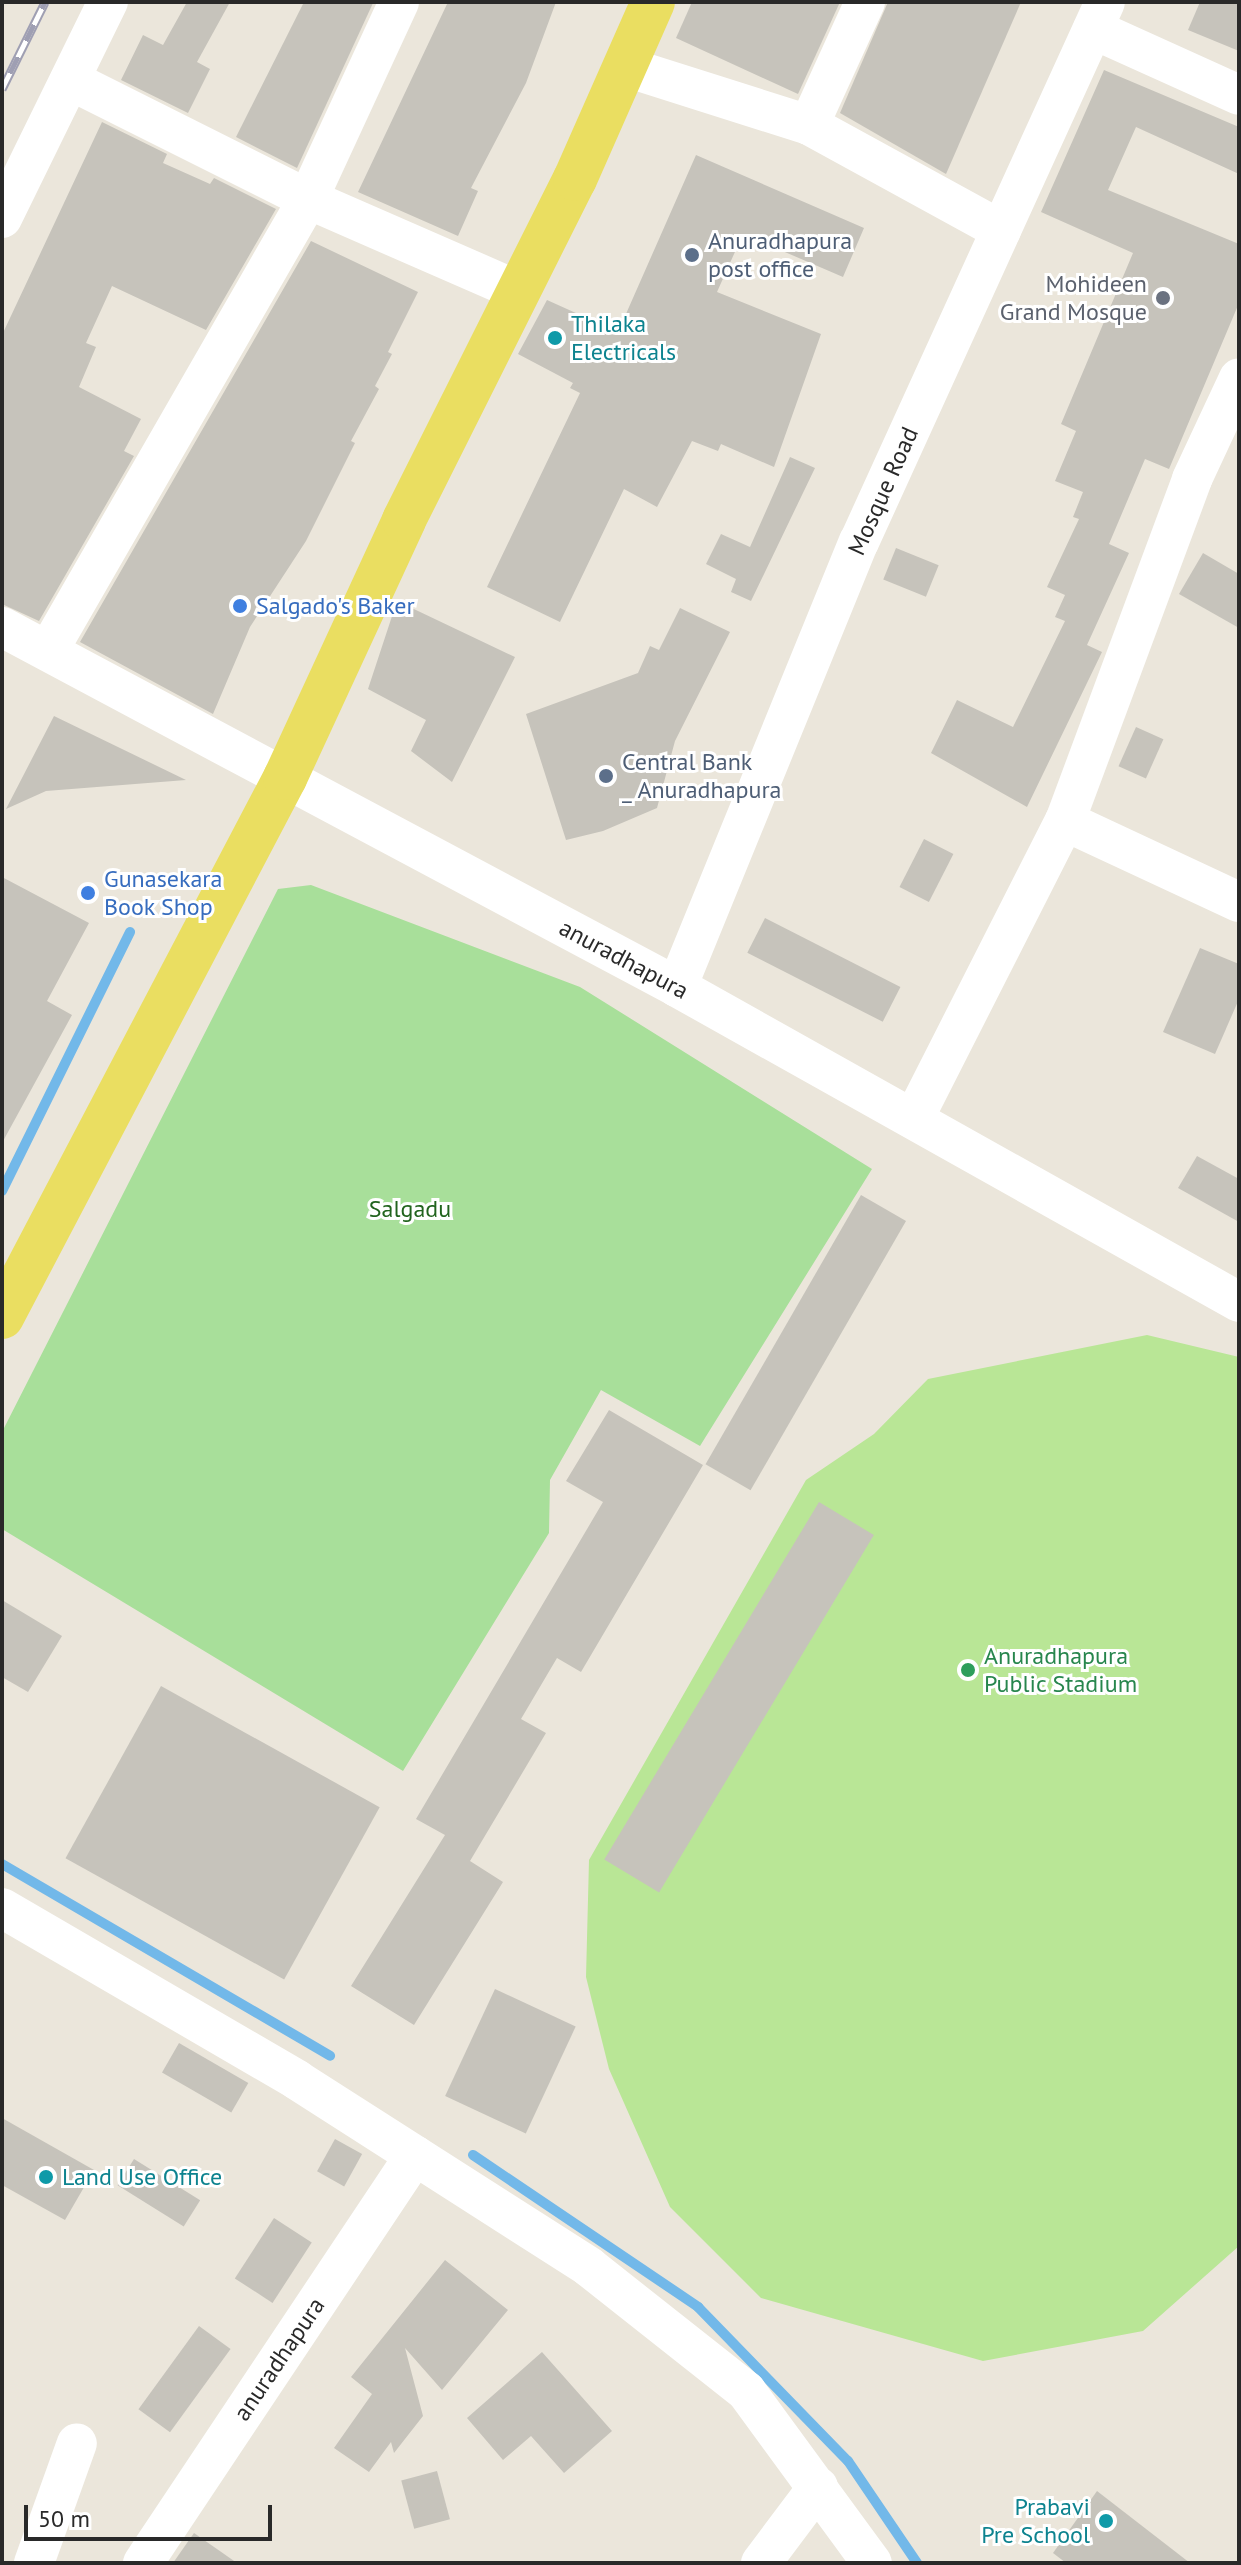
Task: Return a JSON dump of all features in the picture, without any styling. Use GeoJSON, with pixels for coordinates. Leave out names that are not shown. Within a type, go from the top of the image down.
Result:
{"type":"FeatureCollection","features":[{"type":"Feature","properties":{"kind":"main road"},"geometry":{"type":"LineString","coordinates":[[2,1317],[285,778],[404,520],[519,291],[626,67],[653,2]]}},
{"type":"Feature","properties":{"kind":"street"},"geometry":{"type":"LineString","coordinates":[[2,218],[108,2]]}},
{"type":"Feature","properties":{"kind":"street"},"geometry":{"type":"LineString","coordinates":[[48,651],[308,199],[399,2]]}},
{"type":"Feature","properties":{"kind":"street"},"geometry":{"type":"LineString","coordinates":[[809,125],[865,2]]}},
{"type":"Feature","properties":{"kind":"street"},"geometry":{"type":"LineString","coordinates":[[1099,15],[1239,95]]}},
{"type":"Feature","properties":{"kind":"street","name":"Mosque Road"},"geometry":{"type":"LineString","coordinates":[[677,987],[859,542],[1099,15]]}},
{"type":"Feature","properties":{"kind":"street"},"geometry":{"type":"LineString","coordinates":[[626,67],[809,125],[1001,230]]}},
{"type":"Feature","properties":{"kind":"street"},"geometry":{"type":"LineString","coordinates":[[70,80],[308,199],[519,291]]}},
{"type":"Feature","properties":{"kind":"street"},"geometry":{"type":"LineString","coordinates":[[914,1118],[1065,821],[1192,479],[1239,378]]}},
{"type":"Feature","properties":{"kind":"street","name":"anuradhapura"},"geometry":{"type":"LineString","coordinates":[[2,627],[677,987],[1239,1302]]}},
{"type":"Feature","properties":{"kind":"street"},"geometry":{"type":"LineString","coordinates":[[1065,821],[1239,902]]}},
{"type":"Feature","properties":{"kind":"street"},"geometry":{"type":"LineString","coordinates":[[2,1908],[415,2155],[589,2267],[746,2391],[872,2563]]}},
{"type":"Feature","properties":{"kind":"street","name":"anuradhapura"},"geometry":{"type":"LineString","coordinates":[[143,2563],[415,2155]]}},
{"type":"Feature","properties":{"kind":"street"},"geometry":{"type":"LineString","coordinates":[[34,2563],[77,2443]]}},
{"type":"Feature","properties":{"kind":"street"},"geometry":{"type":"LineString","coordinates":[[761,2563],[818,2487]]}},
{"type":"Feature","properties":{"kind":"green space","name":"Salgadu"},"geometry":{"type":"Polygon","coordinates":[[[311,885],[580,987],[872,1169],[700,1446],[601,1390],[550,1480],[549,1533],[403,1771],[2,1529],[2,1432],[278,889],[311,885]]]}},
{"type":"Feature","properties":{"kind":"green space","name":"Anuradhapura Public Stadium"},"geometry":{"type":"Polygon","coordinates":[[[1147,1335],[1239,1357],[1239,2246],[1143,2331],[983,2361],[761,2298],[670,2207],[609,2069],[586,1977],[589,1860],[806,1480],[874,1434],[928,1379],[1147,1335]]]}},
{"type":"Feature","properties":{"kind":"building"},"geometry":{"type":"Polygon","coordinates":[[[187,2],[230,2],[197,62],[210,69],[188,113],[121,80],[143,35],[163,45],[187,2]]]}},
{"type":"Feature","properties":{"kind":"building"},"geometry":{"type":"Polygon","coordinates":[[[304,2],[373,3],[297,168],[236,137],[304,2]]]}},
{"type":"Feature","properties":{"kind":"building"},"geometry":{"type":"Polygon","coordinates":[[[448,2],[556,2],[526,83],[471,188],[478,191],[458,236],[358,192],[448,2]]]}},
{"type":"Feature","properties":{"kind":"building"},"geometry":{"type":"Polygon","coordinates":[[[692,2],[840,2],[798,94],[676,38],[692,2]]]}},
{"type":"Feature","properties":{"kind":"building"},"geometry":{"type":"Polygon","coordinates":[[[888,2],[1021,2],[946,174],[840,113],[888,2]]]}},
{"type":"Feature","properties":{"kind":"building"},"geometry":{"type":"Polygon","coordinates":[[[1200,2],[1239,2],[1239,51],[1188,30],[1200,2]]]}},
{"type":"Feature","properties":{"kind":"building"},"geometry":{"type":"Polygon","coordinates":[[[1104,70],[1239,127],[1239,174],[1136,127],[1108,190],[1239,244],[1239,303],[1169,469],[1145,459],[1109,544],[1129,553],[1087,645],[1102,652],[1027,807],[931,753],[957,700],[1013,727],[1065,621],[1055,617],[1065,595],[1047,587],[1079,519],[1073,517],[1083,492],[1055,481],[1076,431],[1061,424],[1133,253],[1041,212],[1104,70]]]}},
{"type":"Feature","properties":{"kind":"building"},"geometry":{"type":"Polygon","coordinates":[[[102,122],[167,154],[163,163],[210,184],[214,178],[276,209],[206,330],[112,286],[86,343],[96,347],[79,387],[141,419],[124,451],[134,456],[39,621],[2,604],[2,335],[102,122]]]}},
{"type":"Feature","properties":{"kind":"building"},"geometry":{"type":"Polygon","coordinates":[[[696,155],[864,228],[843,277],[743,234],[717,292],[821,334],[774,467],[721,444],[718,451],[692,441],[657,507],[624,489],[560,622],[487,587],[580,393],[570,388],[573,383],[518,354],[547,300],[618,332],[696,155]]]}},
{"type":"Feature","properties":{"kind":"building"},"geometry":{"type":"Polygon","coordinates":[[[311,241],[418,292],[388,352],[392,354],[375,386],[379,389],[351,441],[355,443],[306,541],[250,627],[213,714],[80,642],[311,241]]]}},
{"type":"Feature","properties":{"kind":"building"},"geometry":{"type":"Polygon","coordinates":[[[790,457],[815,468],[751,601],[731,592],[736,579],[706,564],[721,534],[750,547],[790,457]]]}},
{"type":"Feature","properties":{"kind":"building"},"geometry":{"type":"Polygon","coordinates":[[[896,548],[939,565],[926,597],[883,580],[896,548]]]}},
{"type":"Feature","properties":{"kind":"building"},"geometry":{"type":"Polygon","coordinates":[[[1203,553],[1239,574],[1239,628],[1179,594],[1203,553]]]}},
{"type":"Feature","properties":{"kind":"building"},"geometry":{"type":"Polygon","coordinates":[[[397,601],[515,657],[452,782],[411,751],[426,720],[368,689],[397,601]]]}},
{"type":"Feature","properties":{"kind":"building","name":"Central Bank _ Anuradhapura"},"geometry":{"type":"Polygon","coordinates":[[[680,608],[730,632],[675,741],[657,808],[603,831],[566,840],[526,714],[638,673],[650,646],[659,650],[680,608]]]}},
{"type":"Feature","properties":{"kind":"building"},"geometry":{"type":"Polygon","coordinates":[[[54,716],[186,780],[46,791],[6,809],[54,716]]]}},
{"type":"Feature","properties":{"kind":"building"},"geometry":{"type":"Polygon","coordinates":[[[1136,727],[1163,739],[1146,778],[1119,766],[1136,727]]]}},
{"type":"Feature","properties":{"kind":"building"},"geometry":{"type":"Polygon","coordinates":[[[924,839],[953,854],[929,902],[899,887],[924,839]]]}},
{"type":"Feature","properties":{"kind":"building"},"geometry":{"type":"Polygon","coordinates":[[[2,877],[89,923],[47,1001],[72,1015],[2,1143],[2,877]]]}},
{"type":"Feature","properties":{"kind":"building"},"geometry":{"type":"Polygon","coordinates":[[[765,918],[900,987],[883,1022],[747,953],[765,918]]]}},
{"type":"Feature","properties":{"kind":"building"},"geometry":{"type":"Polygon","coordinates":[[[1200,948],[1239,964],[1239,999],[1215,1054],[1163,1032],[1200,948]]]}},
{"type":"Feature","properties":{"kind":"building"},"geometry":{"type":"Polygon","coordinates":[[[1197,1156],[1239,1179],[1239,1222],[1178,1188],[1197,1156]]]}},
{"type":"Feature","properties":{"kind":"building"},"geometry":{"type":"Polygon","coordinates":[[[861,1195],[906,1221],[751,1490],[706,1464],[861,1195]]]}},
{"type":"Feature","properties":{"kind":"building"},"geometry":{"type":"Polygon","coordinates":[[[609,1410],[703,1465],[581,1672],[557,1658],[521,1719],[546,1733],[470,1861],[503,1882],[414,2025],[351,1986],[445,1835],[416,1819],[603,1502],[566,1481],[609,1410]]]}},
{"type":"Feature","properties":{"kind":"building"},"geometry":{"type":"Polygon","coordinates":[[[819,1502],[874,1535],[659,1892],[604,1859],[819,1502]]]}},
{"type":"Feature","properties":{"kind":"building"},"geometry":{"type":"Polygon","coordinates":[[[2,1600],[62,1636],[28,1692],[2,1677],[2,1600]]]}},
{"type":"Feature","properties":{"kind":"building"},"geometry":{"type":"Polygon","coordinates":[[[161,1686],[380,1807],[284,1980],[65,1858],[161,1686]]]}},
{"type":"Feature","properties":{"kind":"building"},"geometry":{"type":"Polygon","coordinates":[[[495,1989],[576,2027],[526,2134],[445,2096],[495,1989]]]}},
{"type":"Feature","properties":{"kind":"building"},"geometry":{"type":"Polygon","coordinates":[[[179,2043],[248,2083],[231,2112],[162,2072],[179,2043]]]}},
{"type":"Feature","properties":{"kind":"building","name":"Land Use Office"},"geometry":{"type":"Polygon","coordinates":[[[2,2118],[94,2170],[65,2220],[2,2185],[2,2118]]]}},
{"type":"Feature","properties":{"kind":"building"},"geometry":{"type":"Polygon","coordinates":[[[335,2139],[362,2154],[344,2186],[317,2171],[335,2139]]]}},
{"type":"Feature","properties":{"kind":"building"},"geometry":{"type":"Polygon","coordinates":[[[134,2159],[200,2200],[184,2227],[118,2185],[134,2159]]]}},
{"type":"Feature","properties":{"kind":"building"},"geometry":{"type":"Polygon","coordinates":[[[274,2218],[312,2243],[273,2303],[235,2278],[274,2218]]]}},
{"type":"Feature","properties":{"kind":"building"},"geometry":{"type":"Polygon","coordinates":[[[445,2260],[508,2310],[442,2390],[405,2348],[423,2416],[394,2453],[391,2442],[369,2472],[334,2448],[372,2394],[351,2377],[445,2260]]]}},
{"type":"Feature","properties":{"kind":"building"},"geometry":{"type":"Polygon","coordinates":[[[199,2326],[231,2349],[170,2432],[138,2409],[199,2326]]]}},
{"type":"Feature","properties":{"kind":"building"},"geometry":{"type":"Polygon","coordinates":[[[542,2352],[612,2431],[564,2473],[531,2436],[503,2460],[467,2418],[542,2352]]]}},
{"type":"Feature","properties":{"kind":"building"},"geometry":{"type":"Polygon","coordinates":[[[437,2471],[450,2519],[414,2529],[401,2481],[437,2471]]]}},
{"type":"Feature","properties":{"kind":"building","name":"Prabavi Pre School"},"geometry":{"type":"Polygon","coordinates":[[[1097,2491],[1190,2563],[1066,2563],[1053,2553],[1097,2491]]]}},
{"type":"Feature","properties":{"kind":"building"},"geometry":{"type":"Polygon","coordinates":[[[194,2533],[237,2563],[173,2563],[194,2533]]]}},
{"type":"Feature","properties":{"kind":"waterway"},"geometry":{"type":"LineString","coordinates":[[2,1191],[130,932]]}},
{"type":"Feature","properties":{"kind":"waterway"},"geometry":{"type":"LineString","coordinates":[[2,1864],[330,2056]]}},
{"type":"Feature","properties":{"kind":"waterway"},"geometry":{"type":"LineString","coordinates":[[473,2155],[698,2307],[848,2461],[917,2563]]}},
{"type":"Feature","properties":{"kind":"railway"},"geometry":{"type":"LineString","coordinates":[[2,89],[45,2]]}},
{"type":"Feature","properties":{"kind":"place","name":"Anuradhapura post office"},"geometry":{"type":"Point","coordinates":[692,255]}},
{"type":"Feature","properties":{"kind":"place","name":"Mohideen Grand Mosque"},"geometry":{"type":"Point","coordinates":[1163,298]}},
{"type":"Feature","properties":{"kind":"place","name":"Thilaka Electricals"},"geometry":{"type":"Point","coordinates":[555,338]}},
{"type":"Feature","properties":{"kind":"place","name":"Salgado's Baker"},"geometry":{"type":"Point","coordinates":[240,606]}},
{"type":"Feature","properties":{"kind":"place","name":"Central Bank _ Anuradhapura"},"geometry":{"type":"Point","coordinates":[606,776]}},
{"type":"Feature","properties":{"kind":"place","name":"Gunasekara Book Shop"},"geometry":{"type":"Point","coordinates":[88,893]}},
{"type":"Feature","properties":{"kind":"place","name":"Anuradhapura Public Stadium"},"geometry":{"type":"Point","coordinates":[968,1670]}},
{"type":"Feature","properties":{"kind":"place","name":"Land Use Office"},"geometry":{"type":"Point","coordinates":[46,2177]}},
{"type":"Feature","properties":{"kind":"place","name":"Prabavi Pre School"},"geometry":{"type":"Point","coordinates":[1106,2521]}}]}
